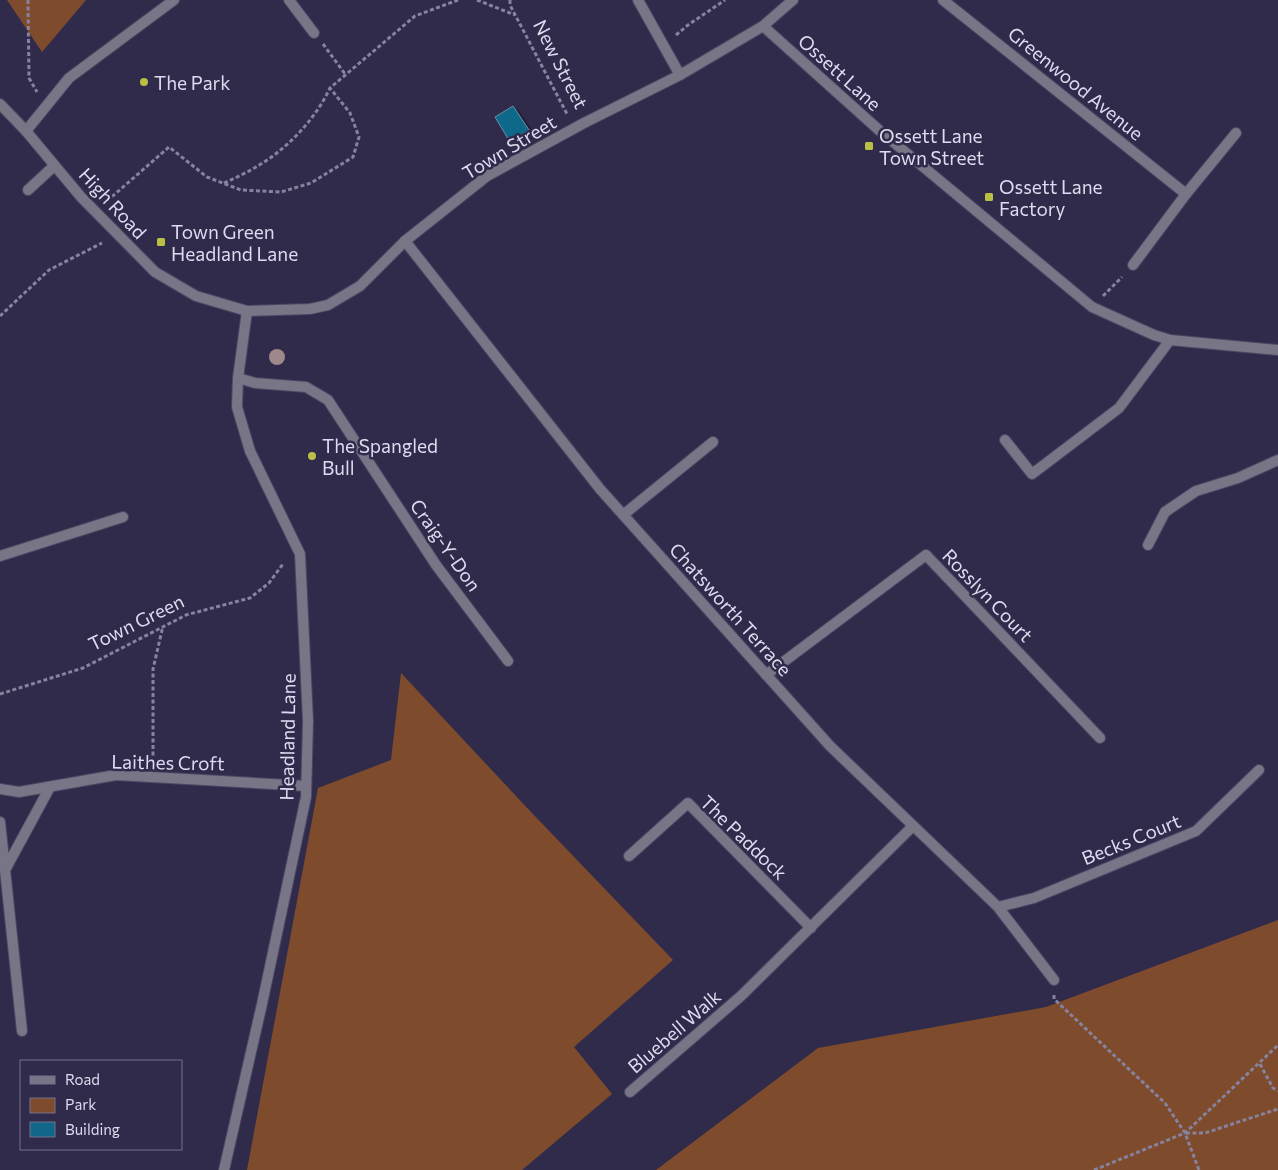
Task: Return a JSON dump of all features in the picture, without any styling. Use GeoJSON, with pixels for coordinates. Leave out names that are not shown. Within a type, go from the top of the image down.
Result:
{"type":"FeatureCollection","features":[{"type":"Feature","properties":{"kind":"street"},"geometry":{"type":"LineString","coordinates":[[26,132],[69,78],[174,0]]}},
{"type":"Feature","properties":{"kind":"street"},"geometry":{"type":"LineString","coordinates":[[288,0],[314,33]]}},
{"type":"Feature","properties":{"kind":"street"},"geometry":{"type":"LineString","coordinates":[[638,0],[680,75]]}},
{"type":"Feature","properties":{"kind":"street","name":"Town Street"},"geometry":{"type":"LineString","coordinates":[[247,311],[310,309],[328,305],[360,286],[405,241],[487,176],[574,128],[680,75],[763,26],[793,0]]}},
{"type":"Feature","properties":{"kind":"street","name":"Greenwood Avenue"},"geometry":{"type":"LineString","coordinates":[[943,0],[1186,194]]}},
{"type":"Feature","properties":{"kind":"street","name":"Ossett Lane"},"geometry":{"type":"LineString","coordinates":[[763,26],[880,131],[1092,307],[1154,335],[1170,340],[1278,350]]}},
{"type":"Feature","properties":{"kind":"street","name":"High Road"},"geometry":{"type":"LineString","coordinates":[[0,104],[95,212],[155,272],[196,296],[247,311]]}},
{"type":"Feature","properties":{"kind":"street"},"geometry":{"type":"LineString","coordinates":[[1133,265],[1186,194],[1236,134]]}},
{"type":"Feature","properties":{"kind":"street"},"geometry":{"type":"LineString","coordinates":[[28,190],[54,166]]}},
{"type":"Feature","properties":{"kind":"street","name":"Chatsworth Terrace"},"geometry":{"type":"LineString","coordinates":[[405,241],[600,489],[830,746],[998,907],[1054,980]]}},
{"type":"Feature","properties":{"kind":"street","name":"Headland Lane"},"geometry":{"type":"LineString","coordinates":[[224,1170],[306,797],[308,722],[300,554],[250,451],[237,407],[238,378],[247,311]]}},
{"type":"Feature","properties":{"kind":"street"},"geometry":{"type":"LineString","coordinates":[[1005,440],[1032,474],[1119,408],[1170,340]]}},
{"type":"Feature","properties":{"kind":"street","name":"Craig-Y-Don"},"geometry":{"type":"LineString","coordinates":[[238,378],[256,383],[306,387],[328,400],[436,565],[508,661]]}},
{"type":"Feature","properties":{"kind":"street"},"geometry":{"type":"LineString","coordinates":[[623,515],[713,442]]}},
{"type":"Feature","properties":{"kind":"street"},"geometry":{"type":"LineString","coordinates":[[1148,545],[1165,512],[1196,490],[1238,478],[1278,460]]}},
{"type":"Feature","properties":{"kind":"street"},"geometry":{"type":"LineString","coordinates":[[0,556],[123,517]]}},
{"type":"Feature","properties":{"kind":"street","name":"Rosslyn Court"},"geometry":{"type":"LineString","coordinates":[[766,675],[926,555],[1100,738]]}},
{"type":"Feature","properties":{"kind":"street","name":"Becks Court"},"geometry":{"type":"LineString","coordinates":[[998,907],[1034,898],[1196,831],[1259,770]]}},
{"type":"Feature","properties":{"kind":"street","name":"Laithes Croft"},"geometry":{"type":"LineString","coordinates":[[0,789],[19,792],[116,775],[306,786]]}},
{"type":"Feature","properties":{"kind":"street"},"geometry":{"type":"LineString","coordinates":[[5,870],[50,787]]}},
{"type":"Feature","properties":{"kind":"street","name":"The Paddock"},"geometry":{"type":"LineString","coordinates":[[629,856],[688,803],[811,928]]}},
{"type":"Feature","properties":{"kind":"street"},"geometry":{"type":"LineString","coordinates":[[0,822],[22,1031]]}},
{"type":"Feature","properties":{"kind":"street"},"geometry":{"type":"LineString","coordinates":[[811,928],[913,826]]}},
{"type":"Feature","properties":{"kind":"street","name":"Bluebell Walk"},"geometry":{"type":"LineString","coordinates":[[630,1092],[742,996],[811,928]]}},
{"type":"Feature","properties":{"kind":"path"},"geometry":{"type":"LineString","coordinates":[[28,0],[29,78],[45,109]]}},
{"type":"Feature","properties":{"kind":"path"},"geometry":{"type":"LineString","coordinates":[[224,183],[257,167],[285,146],[310,118],[330,88],[415,16],[458,0]]}},
{"type":"Feature","properties":{"kind":"path","name":"New Street"},"geometry":{"type":"LineString","coordinates":[[477,0],[516,16]]}},
{"type":"Feature","properties":{"kind":"path","name":"New Street"},"geometry":{"type":"LineString","coordinates":[[510,0],[516,16],[574,128]]}},
{"type":"Feature","properties":{"kind":"path"},"geometry":{"type":"LineString","coordinates":[[688,25],[725,0]]}},
{"type":"Feature","properties":{"kind":"path"},"geometry":{"type":"LineString","coordinates":[[314,33],[345,74]]}},
{"type":"Feature","properties":{"kind":"path"},"geometry":{"type":"LineString","coordinates":[[95,212],[169,146],[207,177],[241,190],[281,192],[311,183],[353,157],[359,137],[350,113],[330,88]]}},
{"type":"Feature","properties":{"kind":"path"},"geometry":{"type":"LineString","coordinates":[[0,316],[49,270],[118,235]]}},
{"type":"Feature","properties":{"kind":"path"},"geometry":{"type":"LineString","coordinates":[[1092,307],[1133,265]]}},
{"type":"Feature","properties":{"kind":"path","name":"Town Green"},"geometry":{"type":"LineString","coordinates":[[0,694],[82,668],[186,615],[250,598],[269,583],[296,546]]}},
{"type":"Feature","properties":{"kind":"path"},"geometry":{"type":"LineString","coordinates":[[154,777],[153,669],[163,626]]}},
{"type":"Feature","properties":{"kind":"path"},"geometry":{"type":"LineString","coordinates":[[1054,980],[1054,999],[1165,1103],[1185,1133],[1199,1170]]}},
{"type":"Feature","properties":{"kind":"path"},"geometry":{"type":"LineString","coordinates":[[1185,1133],[1278,1045]]}},
{"type":"Feature","properties":{"kind":"path"},"geometry":{"type":"LineString","coordinates":[[1260,1064],[1274,1088],[1278,1091]]}},
{"type":"Feature","properties":{"kind":"path"},"geometry":{"type":"LineString","coordinates":[[1094,1170],[1185,1133],[1206,1133],[1278,1109]]}},
{"type":"Feature","properties":{"kind":"green space"},"geometry":{"type":"Polygon","coordinates":[[[7,0],[86,0],[42,52],[7,0]]]}},
{"type":"Feature","properties":{"kind":"green space"},"geometry":{"type":"Polygon","coordinates":[[[401,673],[673,960],[574,1047],[612,1094],[522,1170],[247,1170],[318,788],[391,760],[401,673]]]}},
{"type":"Feature","properties":{"kind":"green space"},"geometry":{"type":"Polygon","coordinates":[[[1278,920],[1278,1170],[656,1170],[818,1048],[1046,1007],[1278,920]]]}},
{"type":"Feature","properties":{"kind":"building"},"geometry":{"type":"Polygon","coordinates":[[[513,106],[529,130],[510,142],[495,117],[513,106]]]}},
{"type":"Feature","properties":{"kind":"place","name":"The Park"},"geometry":{"type":"Point","coordinates":[144,82]}},
{"type":"Feature","properties":{"kind":"place","name":"Ossett Lane Town Street"},"geometry":{"type":"Point","coordinates":[869,146]}},
{"type":"Feature","properties":{"kind":"place","name":"Ossett Lane Factory"},"geometry":{"type":"Point","coordinates":[989,197]}},
{"type":"Feature","properties":{"kind":"place","name":"Town Green Headland Lane"},"geometry":{"type":"Point","coordinates":[161,242]}},
{"type":"Feature","properties":{"kind":"place","name":"The Spangled Bull"},"geometry":{"type":"Point","coordinates":[312,456]}}]}
